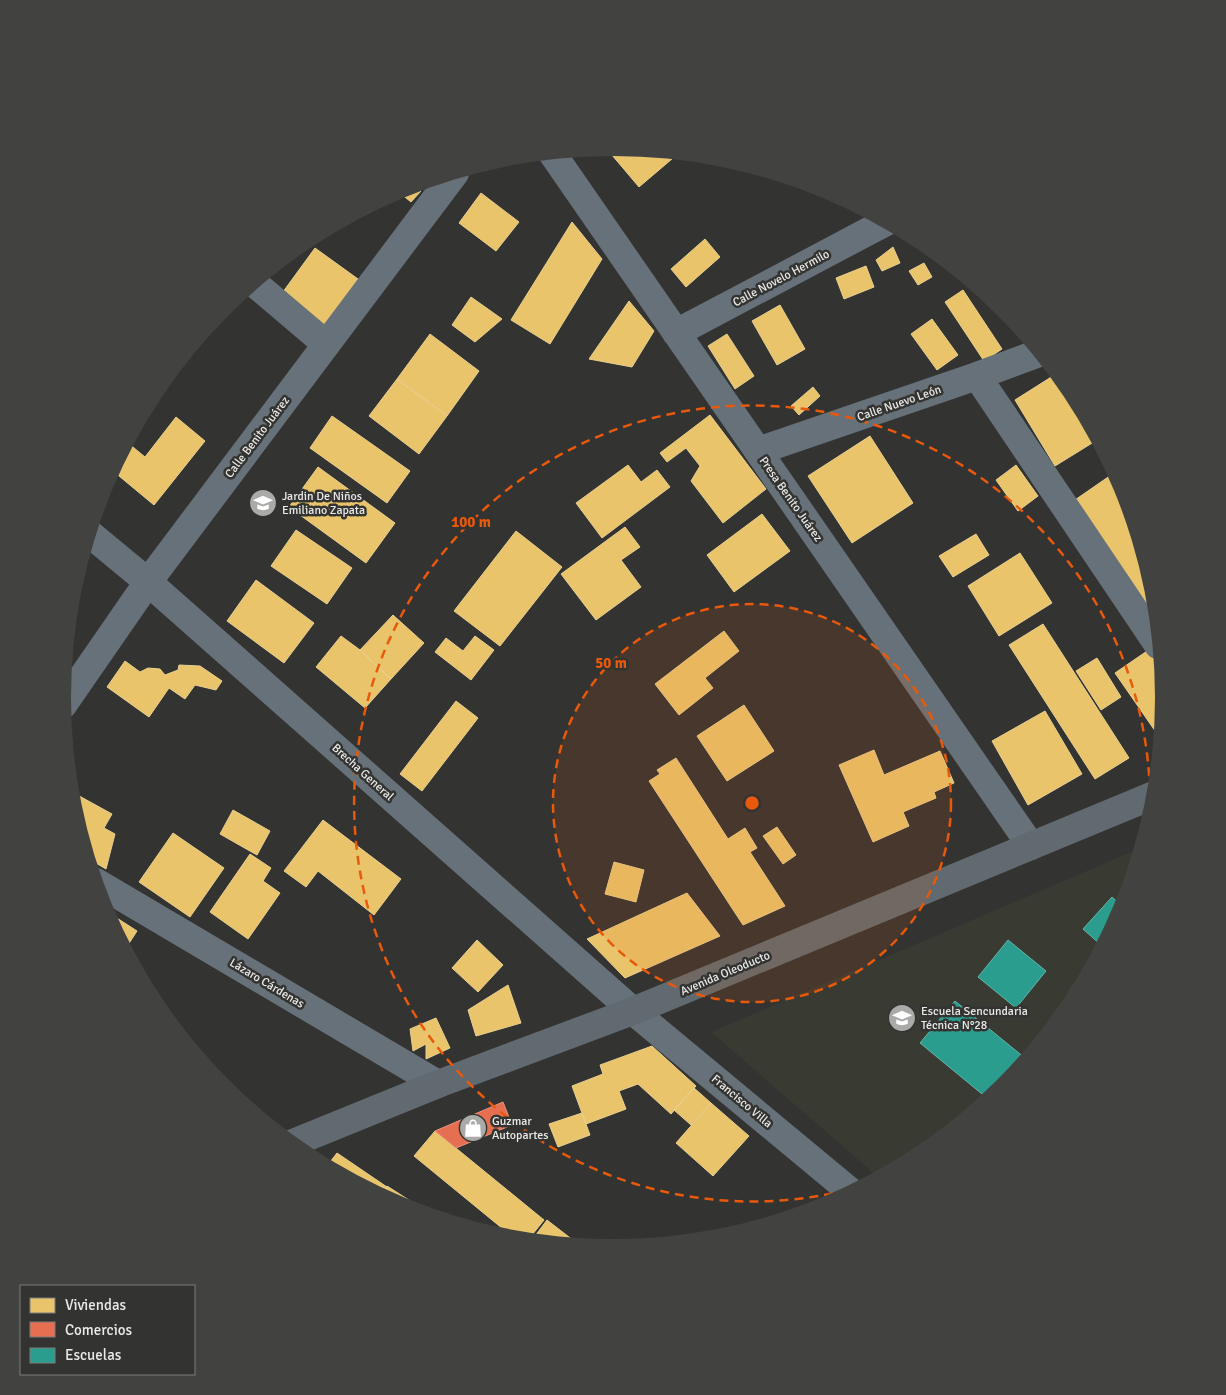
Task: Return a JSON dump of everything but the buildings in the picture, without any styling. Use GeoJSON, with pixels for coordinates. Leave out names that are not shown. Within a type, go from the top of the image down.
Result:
{"type":"FeatureCollection","features":[{"type":"Feature","properties":{"kind":"main road","name":"Avenida Oleoducto"},"geometry":{"type":"LineString","coordinates":[[300,1140],[438,1084],[633,1011],[1145,799]]}},
{"type":"Feature","properties":{"kind":"street","name":"Presa Benito Juárez"},"geometry":{"type":"LineString","coordinates":[[556,159],[1031,846]]}},
{"type":"Feature","properties":{"kind":"street","name":"Calle Benito Juárez"},"geometry":{"type":"LineString","coordinates":[[71,693],[148,582],[448,182]]}},
{"type":"Feature","properties":{"kind":"street","name":"Calle Novelo Hermilo"},"geometry":{"type":"LineString","coordinates":[[676,333],[879,226]]}},
{"type":"Feature","properties":{"kind":"street"},"geometry":{"type":"LineString","coordinates":[[259,287],[326,344]]}},
{"type":"Feature","properties":{"kind":"street","name":"Calle Nuevo León"},"geometry":{"type":"LineString","coordinates":[[758,451],[1033,355]]}},
{"type":"Feature","properties":{"kind":"street"},"geometry":{"type":"LineString","coordinates":[[977,376],[1151,634]]}},
{"type":"Feature","properties":{"kind":"street","name":"Brecha General"},"geometry":{"type":"LineString","coordinates":[[95,539],[148,582],[633,1011]]}},
{"type":"Feature","properties":{"kind":"street","name":"Lázaro Cárdenas"},"geometry":{"type":"LineString","coordinates":[[106,888],[438,1084]]}},
{"type":"Feature","properties":{"kind":"street","name":"Francisco Villa"},"geometry":{"type":"LineString","coordinates":[[633,1011],[845,1187]]}},
{"type":"Feature","properties":{"kind":"shaded area","name":"Escuela Sencundaria Técnica N°28"},"geometry":{"type":"Polygon","coordinates":[[[1132,851],[1114,905],[1099,937],[1082,968],[1043,1027],[996,1081],[970,1105],[914,1148],[873,1173],[711,1032],[1132,851]]]}},
{"type":"Feature","properties":{"kind":"place","name":"Jardin De Niños Emiliano Zapata"},"geometry":{"type":"Point","coordinates":[263,503]}},
{"type":"Feature","properties":{"kind":"place","name":"Escuela Sencundaria Técnica N°28"},"geometry":{"type":"Point","coordinates":[902,1018]}},
{"type":"Feature","properties":{"kind":"place","name":"Guzmar Autopartes"},"geometry":{"type":"Point","coordinates":[473,1128]}}]}
